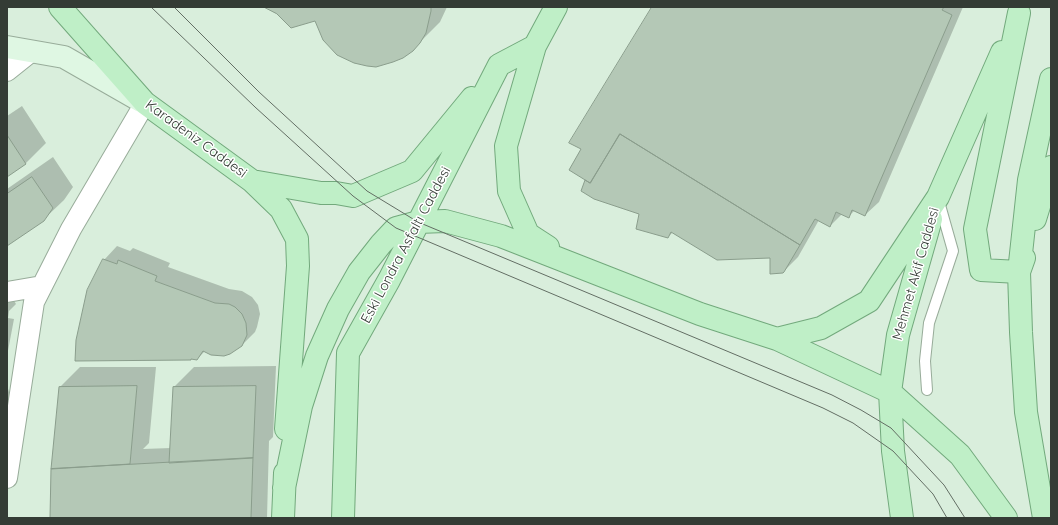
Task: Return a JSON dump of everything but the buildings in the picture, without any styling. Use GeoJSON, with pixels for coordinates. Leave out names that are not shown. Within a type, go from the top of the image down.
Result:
{"type":"FeatureCollection","features":[{"type":"Feature","properties":{"kind":"main road","name":"Karadeniz Caddesi"},"geometry":{"type":"LineString","coordinates":[[60,7],[145,103],[252,181]]}},
{"type":"Feature","properties":{"kind":"main road"},"geometry":{"type":"LineString","coordinates":[[556,7],[535,46],[506,146],[509,191],[528,234],[578,266]]}},
{"type":"Feature","properties":{"kind":"main road"},"geometry":{"type":"LineString","coordinates":[[777,339],[822,328],[869,301],[938,197],[1020,10]]}},
{"type":"Feature","properties":{"kind":"main road"},"geometry":{"type":"LineString","coordinates":[[1019,272],[981,270],[975,229],[1020,10]]}},
{"type":"Feature","properties":{"kind":"main road"},"geometry":{"type":"LineString","coordinates":[[252,181],[321,193],[336,192],[353,196],[412,171],[499,65],[535,46]]}},
{"type":"Feature","properties":{"kind":"main road"},"geometry":{"type":"LineString","coordinates":[[7,47],[64,57],[145,103]]}},
{"type":"Feature","properties":{"kind":"main road","name":"Eski Londra Asfaltı Caddesi"},"geometry":{"type":"LineString","coordinates":[[343,518],[348,353],[389,280],[499,65]]}},
{"type":"Feature","properties":{"kind":"main road"},"geometry":{"type":"LineString","coordinates":[[1044,518],[1026,412],[1019,272],[1029,180],[1051,80]]}},
{"type":"Feature","properties":{"kind":"main road"},"geometry":{"type":"LineString","coordinates":[[1019,272],[1051,167]]}},
{"type":"Feature","properties":{"kind":"main road"},"geometry":{"type":"LineString","coordinates":[[252,181],[281,209],[297,239],[297,297],[287,403],[283,518]]}},
{"type":"Feature","properties":{"kind":"main road","name":"Mehmet Akif Caddesi"},"geometry":{"type":"LineString","coordinates":[[902,518],[893,451],[890,392],[898,335],[938,197]]}},
{"type":"Feature","properties":{"kind":"main road"},"geometry":{"type":"LineString","coordinates":[[284,488],[302,406],[317,356],[338,309],[359,272],[396,228],[418,222],[445,221],[500,236],[700,314],[777,339],[890,392],[960,455],[1006,518]]}},
{"type":"Feature","properties":{"kind":"street"},"geometry":{"type":"LineString","coordinates":[[7,71],[32,51]]}},
{"type":"Feature","properties":{"kind":"street"},"geometry":{"type":"LineString","coordinates":[[7,478],[34,302],[71,229],[145,103]]}},
{"type":"Feature","properties":{"kind":"street"},"geometry":{"type":"LineString","coordinates":[[7,292],[42,286]]}},
{"type":"Feature","properties":{"kind":"lane"},"geometry":{"type":"LineString","coordinates":[[926,390],[925,361],[930,323],[953,251],[938,197]]}},
{"type":"Feature","properties":{"kind":"tram line"},"geometry":{"type":"LineString","coordinates":[[151,7],[255,107],[353,196],[396,228],[823,408],[853,423],[893,451],[933,494],[947,518]]}},
{"type":"Feature","properties":{"kind":"tram line"},"geometry":{"type":"LineString","coordinates":[[174,7],[259,92],[367,191],[418,222],[832,395],[861,410],[891,428],[944,485],[965,518]]}}]}
